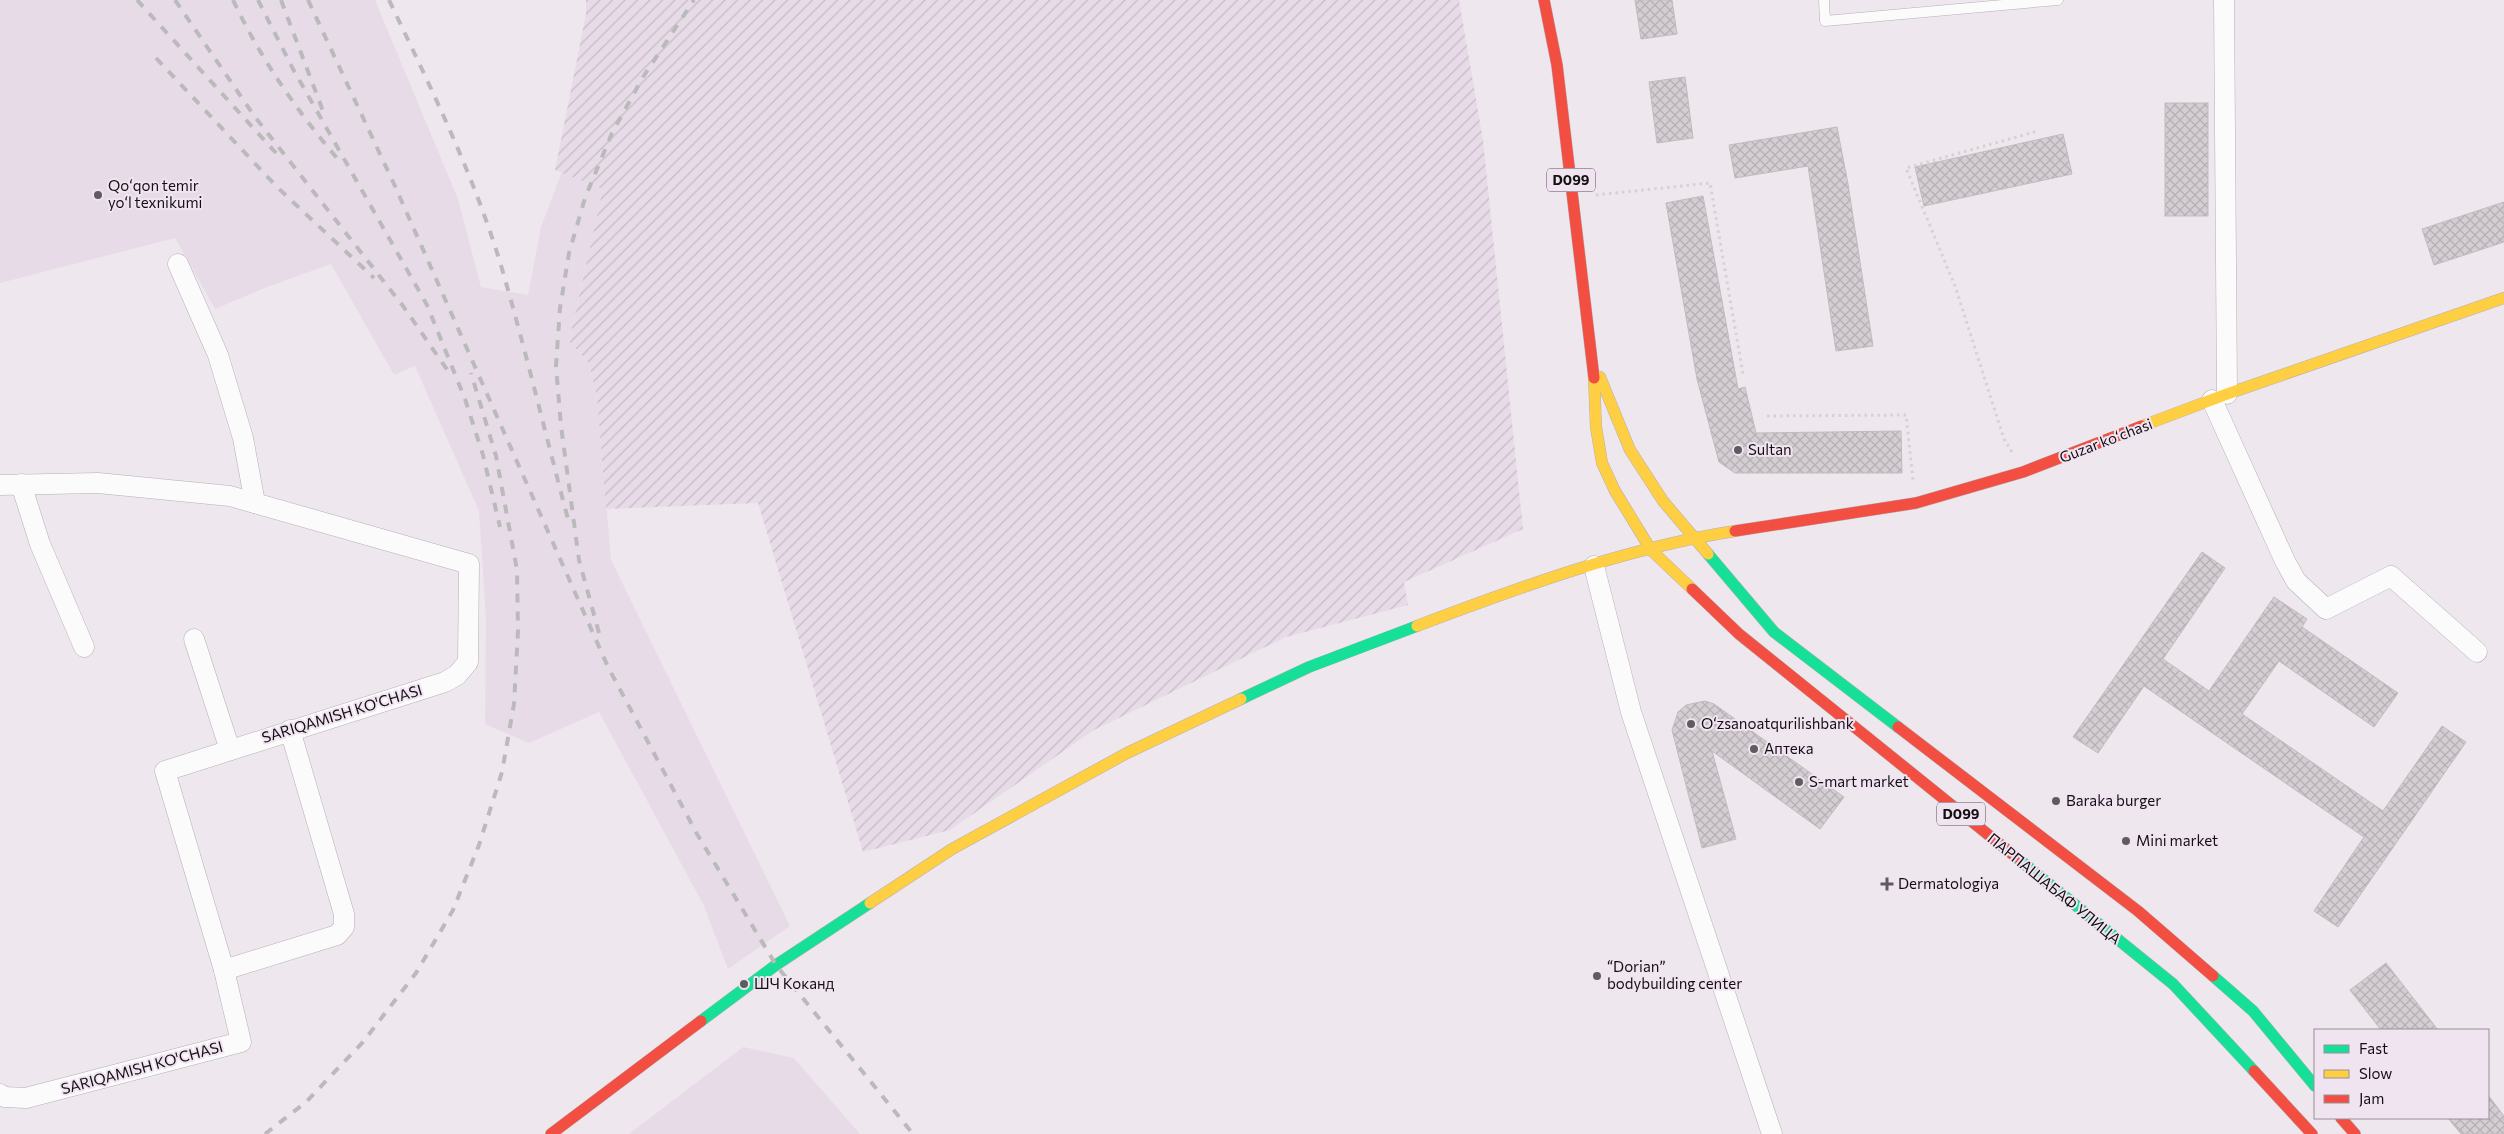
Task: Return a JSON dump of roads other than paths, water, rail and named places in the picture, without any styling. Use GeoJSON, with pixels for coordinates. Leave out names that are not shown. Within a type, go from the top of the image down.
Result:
{"type":"FeatureCollection","features":[{"type":"Feature","properties":{"kind":"main road","name":"D099"},"geometry":{"type":"LineString","coordinates":[[1544,0],[1557,65],[1593,360],[1630,450],[1663,501],[1695,537]]}},
{"type":"Feature","properties":{"kind":"main road","name":"Guzar koʻchasi"},"geometry":{"type":"LineString","coordinates":[[551,1134],[784,960],[952,849],[1127,753],[1309,667],[1531,583],[1695,537],[1916,503],[2024,472],[2219,397],[2504,298]]}},
{"type":"Feature","properties":{"kind":"main road","name":"ПАРПАШАБАФ УЛИЦА"},"geometry":{"type":"LineString","coordinates":[[1593,360],[1596,427],[1602,463],[1615,491],[1651,550],[1738,634],[2173,984],[2312,1134]]}},
{"type":"Feature","properties":{"kind":"main road","name":"ПАРПАШАБАФ УЛИЦА"},"geometry":{"type":"LineString","coordinates":[[1695,537],[1774,632],[2138,911],[2253,1011],[2314,1085]]}},
{"type":"Feature","properties":{"kind":"main road"},"geometry":{"type":"LineString","coordinates":[[2342,1119],[2355,1134]]}},
{"type":"Feature","properties":{"kind":"street"},"geometry":{"type":"LineString","coordinates":[[2224,0],[2219,397],[2296,581],[2326,609],[2391,576],[2477,652]]}},
{"type":"Feature","properties":{"kind":"street"},"geometry":{"type":"LineString","coordinates":[[178,264],[218,355],[243,438],[255,503]]}},
{"type":"Feature","properties":{"kind":"street","name":"SARIQAMISH KO'CHASI"},"geometry":{"type":"LineString","coordinates":[[0,484],[98,483],[230,496],[470,564],[468,662],[458,675],[445,682],[165,771],[224,970],[241,1042],[26,1098],[4,1097],[0,1094]]}},
{"type":"Feature","properties":{"kind":"street"},"geometry":{"type":"LineString","coordinates":[[21,484],[40,544],[84,647]]}},
{"type":"Feature","properties":{"kind":"street"},"geometry":{"type":"LineString","coordinates":[[1594,566],[1631,712],[1772,1134]]}},
{"type":"Feature","properties":{"kind":"street"},"geometry":{"type":"LineString","coordinates":[[194,639],[230,750]]}},
{"type":"Feature","properties":{"kind":"street"},"geometry":{"type":"LineString","coordinates":[[224,970],[337,935],[344,927],[344,914],[290,730]]}},
{"type":"Feature","properties":{"kind":"lane"},"geometry":{"type":"LineString","coordinates":[[1824,0],[1825,21],[2058,0]]}},
{"type":"Feature","properties":{"kind":"railway"},"geometry":{"type":"LineString","coordinates":[[137,0],[276,153]]}},
{"type":"Feature","properties":{"kind":"railway"},"geometry":{"type":"LineString","coordinates":[[175,0],[255,117],[403,306],[448,371]]}},
{"type":"Feature","properties":{"kind":"railway"},"geometry":{"type":"LineString","coordinates":[[233,0],[268,65],[296,106],[342,164]]}},
{"type":"Feature","properties":{"kind":"railway"},"geometry":{"type":"LineString","coordinates":[[258,0],[293,69],[427,305],[465,399],[483,455],[500,527]]}},
{"type":"Feature","properties":{"kind":"railway"},"geometry":{"type":"LineString","coordinates":[[281,0],[323,111]]}},
{"type":"Feature","properties":{"kind":"railway"},"geometry":{"type":"LineString","coordinates":[[308,0],[394,184],[608,667],[697,834],[776,965],[913,1134]]}},
{"type":"Feature","properties":{"kind":"railway"},"geometry":{"type":"LineString","coordinates":[[389,0],[449,129],[489,228],[518,326],[568,519]]}},
{"type":"Feature","properties":{"kind":"railway"},"geometry":{"type":"LineString","coordinates":[[599,633],[579,560],[561,426],[556,366],[560,308],[569,253],[585,198],[612,133],[643,77],[694,0]]}},
{"type":"Feature","properties":{"kind":"railway"},"geometry":{"type":"LineString","coordinates":[[156,58],[277,187],[374,278]]}},
{"type":"Feature","properties":{"kind":"railway"},"geometry":{"type":"LineString","coordinates":[[265,1134],[306,1102],[363,1042],[416,973],[453,910],[479,845],[502,772],[514,704],[518,631],[517,570],[496,456],[471,373]]}},
{"type":"Feature","properties":{"kind":"place","name":"Qoʻqon temir yoʻl texnikumi"},"geometry":{"type":"Point","coordinates":[98,195]}},
{"type":"Feature","properties":{"kind":"place","name":"Sultan"},"geometry":{"type":"Point","coordinates":[1738,450]}},
{"type":"Feature","properties":{"kind":"place","name":"Oʻzsanoatqurilishbank"},"geometry":{"type":"Point","coordinates":[1691,724]}},
{"type":"Feature","properties":{"kind":"place","name":"Аптека"},"geometry":{"type":"Point","coordinates":[1754,749]}},
{"type":"Feature","properties":{"kind":"place","name":"S-mart market"},"geometry":{"type":"Point","coordinates":[1799,782]}},
{"type":"Feature","properties":{"kind":"place","name":"Baraka burger"},"geometry":{"type":"Point","coordinates":[2056,801]}},
{"type":"Feature","properties":{"kind":"place","name":"Mini market"},"geometry":{"type":"Point","coordinates":[2126,841]}},
{"type":"Feature","properties":{"kind":"place","name":"Dermatologiya"},"geometry":{"type":"Point","coordinates":[1887,884]}},
{"type":"Feature","properties":{"kind":"place","name":"“Dorian” bodybuilding center"},"geometry":{"type":"Point","coordinates":[1597,976]}},
{"type":"Feature","properties":{"kind":"place","name":"ШЧ Коканд"},"geometry":{"type":"Point","coordinates":[744,984]}}]}
